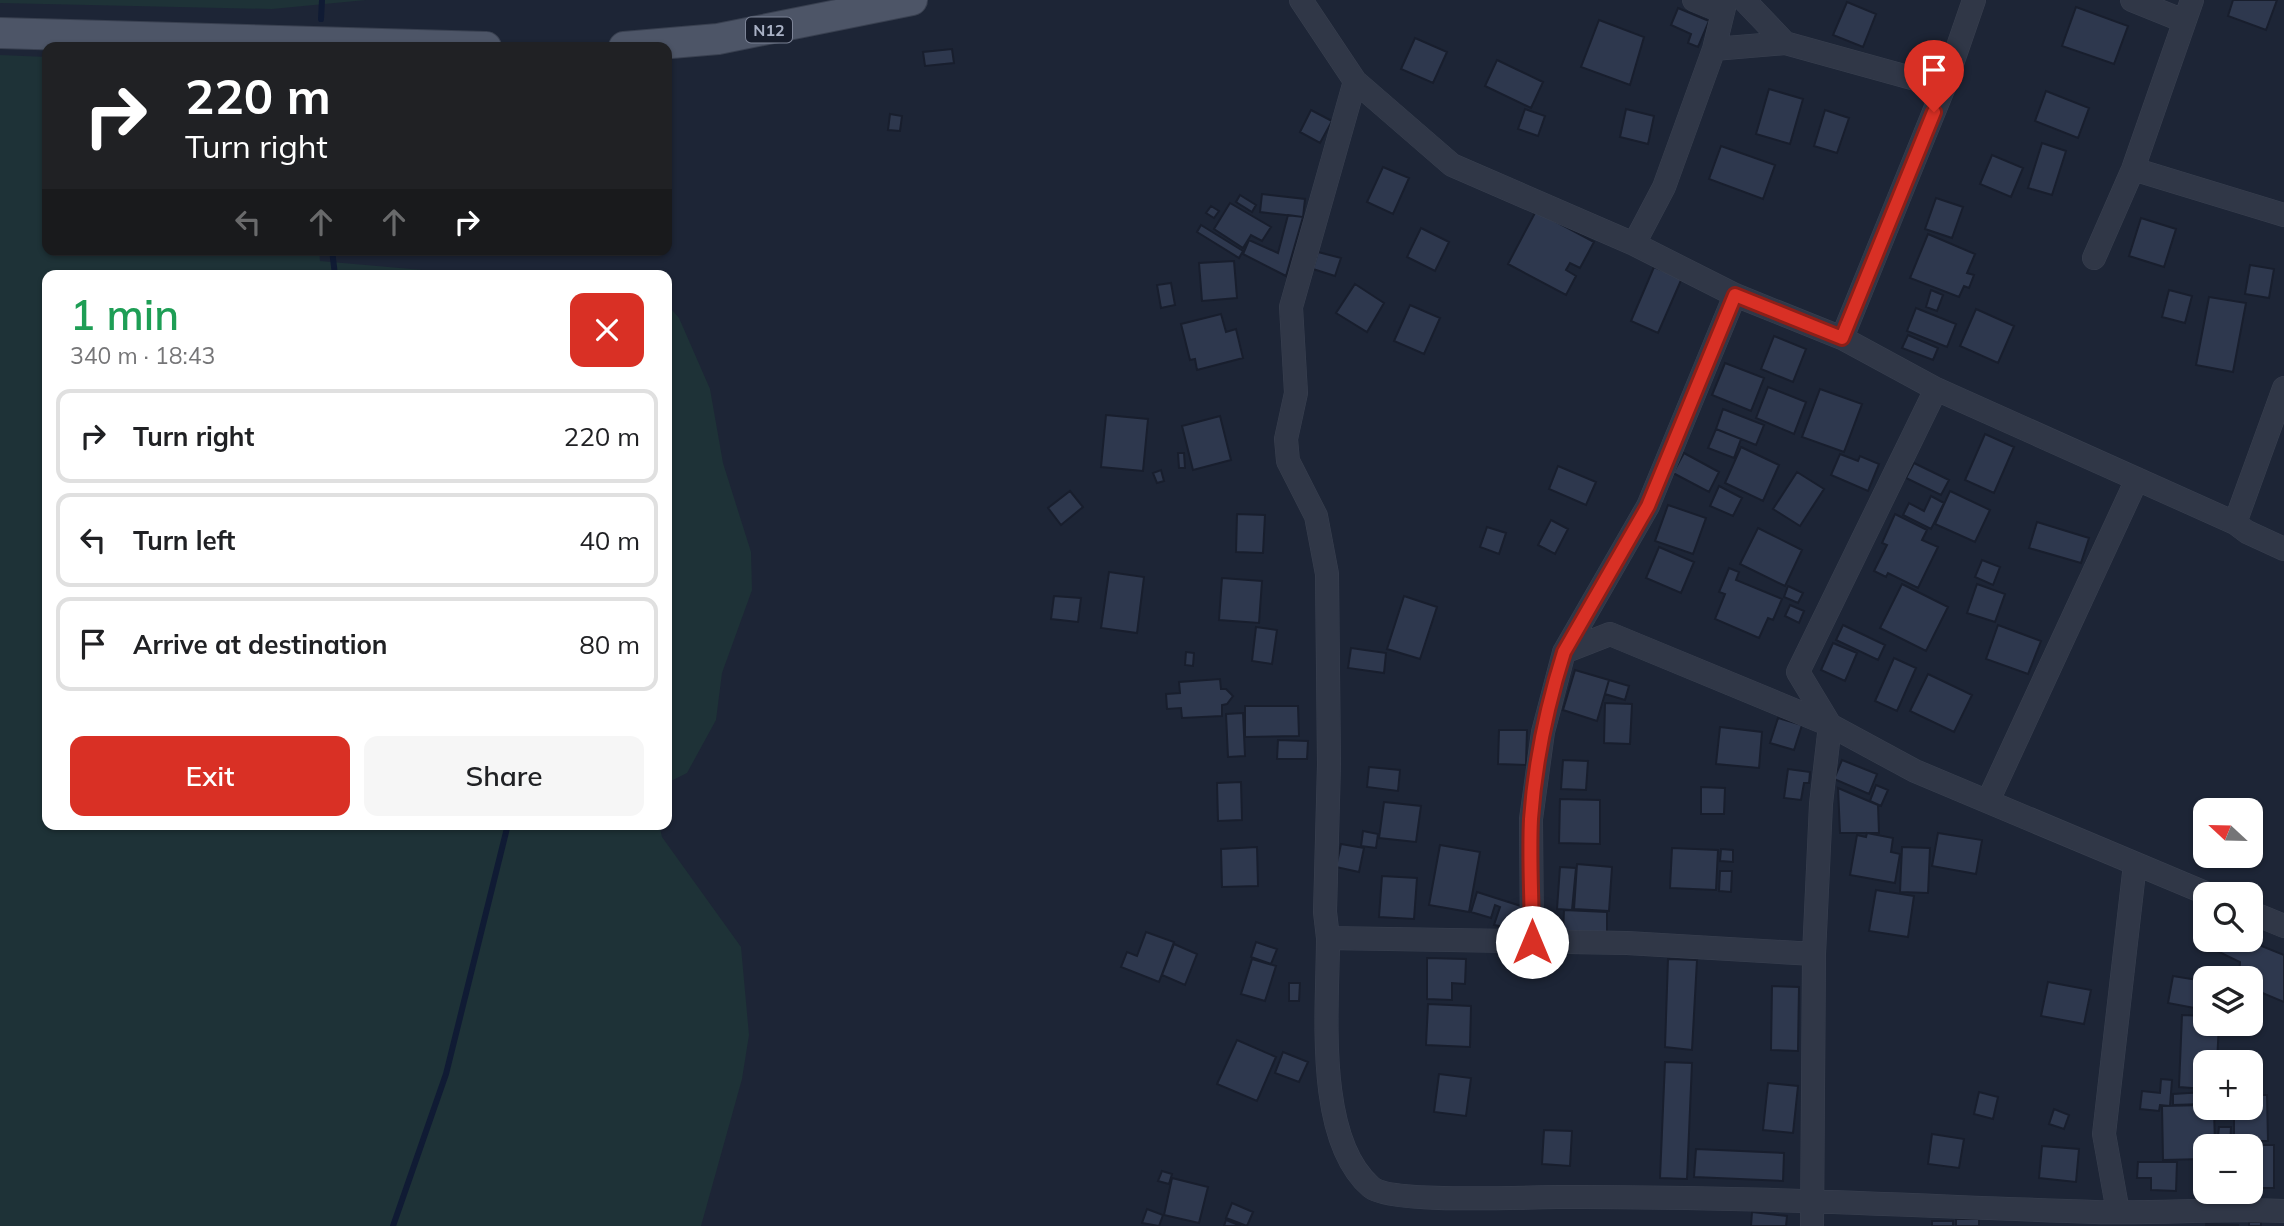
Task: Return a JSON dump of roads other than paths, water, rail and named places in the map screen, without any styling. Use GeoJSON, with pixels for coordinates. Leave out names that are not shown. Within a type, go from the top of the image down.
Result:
{"type":"FeatureCollection","features":[{"type":"Feature","properties":{"kind":"main road","name":"N12"},"geometry":{"type":"LineString","coordinates":[[672,43],[718,39],[912,0]]}},
{"type":"Feature","properties":{"kind":"main road"},"geometry":{"type":"LineString","coordinates":[[0,33],[312,42]]}},
{"type":"Feature","properties":{"kind":"street"},"geometry":{"type":"LineString","coordinates":[[1301,0],[1355,81],[1452,165],[1634,244],[1735,295],[1842,338],[1936,389],[2235,523],[2247,532],[2284,548]]}},
{"type":"Feature","properties":{"kind":"street"},"geometry":{"type":"LineString","coordinates":[[1634,244],[1664,187],[1714,49],[1725,6],[1694,0]]}},
{"type":"Feature","properties":{"kind":"street"},"geometry":{"type":"LineString","coordinates":[[1744,0],[1785,43]]}},
{"type":"Feature","properties":{"kind":"street"},"geometry":{"type":"LineString","coordinates":[[1842,338],[1944,88],[1974,0]]}},
{"type":"Feature","properties":{"kind":"street"},"geometry":{"type":"LineString","coordinates":[[2094,258],[2133,169],[2188,10],[2132,0]]}},
{"type":"Feature","properties":{"kind":"street"},"geometry":{"type":"LineString","coordinates":[[1714,49],[1785,43],[1944,88]]}},
{"type":"Feature","properties":{"kind":"street"},"geometry":{"type":"LineString","coordinates":[[1355,81],[1291,307],[1296,393],[1286,439],[1288,461],[1316,516],[1327,574],[1329,764],[1325,912],[1328,938],[1328,1089],[1335,1124],[1358,1172],[1373,1189],[1418,1197],[1624,1196],[2118,1212],[2284,1211]]}},
{"type":"Feature","properties":{"kind":"street"},"geometry":{"type":"LineString","coordinates":[[2133,169],[2284,215]]}},
{"type":"Feature","properties":{"kind":"street"},"geometry":{"type":"LineString","coordinates":[[1532,942],[1531,819],[1542,732],[1564,652],[1648,506],[1735,295]]}},
{"type":"Feature","properties":{"kind":"street"},"geometry":{"type":"LineString","coordinates":[[2235,523],[2284,388]]}},
{"type":"Feature","properties":{"kind":"street"},"geometry":{"type":"LineString","coordinates":[[1812,1226],[1814,954],[1821,804],[1830,725],[1798,672],[1936,389]]}},
{"type":"Feature","properties":{"kind":"street"},"geometry":{"type":"LineString","coordinates":[[1988,801],[2137,479]]}},
{"type":"Feature","properties":{"kind":"street"},"geometry":{"type":"LineString","coordinates":[[1564,652],[1610,635],[1830,725],[1915,771],[2193,888]]}},
{"type":"Feature","properties":{"kind":"street"},"geometry":{"type":"LineString","coordinates":[[2118,1212],[2104,1134],[2135,864]]}},
{"type":"Feature","properties":{"kind":"street"},"geometry":{"type":"LineString","coordinates":[[2263,917],[2284,926]]}},
{"type":"Feature","properties":{"kind":"street"},"geometry":{"type":"LineString","coordinates":[[1328,938],[1627,943],[1814,954]]}},
{"type":"Feature","properties":{"kind":"waterway"},"geometry":{"type":"LineString","coordinates":[[321,19],[322,0]]}},
{"type":"Feature","properties":{"kind":"waterway"},"geometry":{"type":"LineString","coordinates":[[333,256],[334,270]]}},
{"type":"Feature","properties":{"kind":"waterway"},"geometry":{"type":"LineString","coordinates":[[393,1226],[446,1074],[507,830]]}}]}
